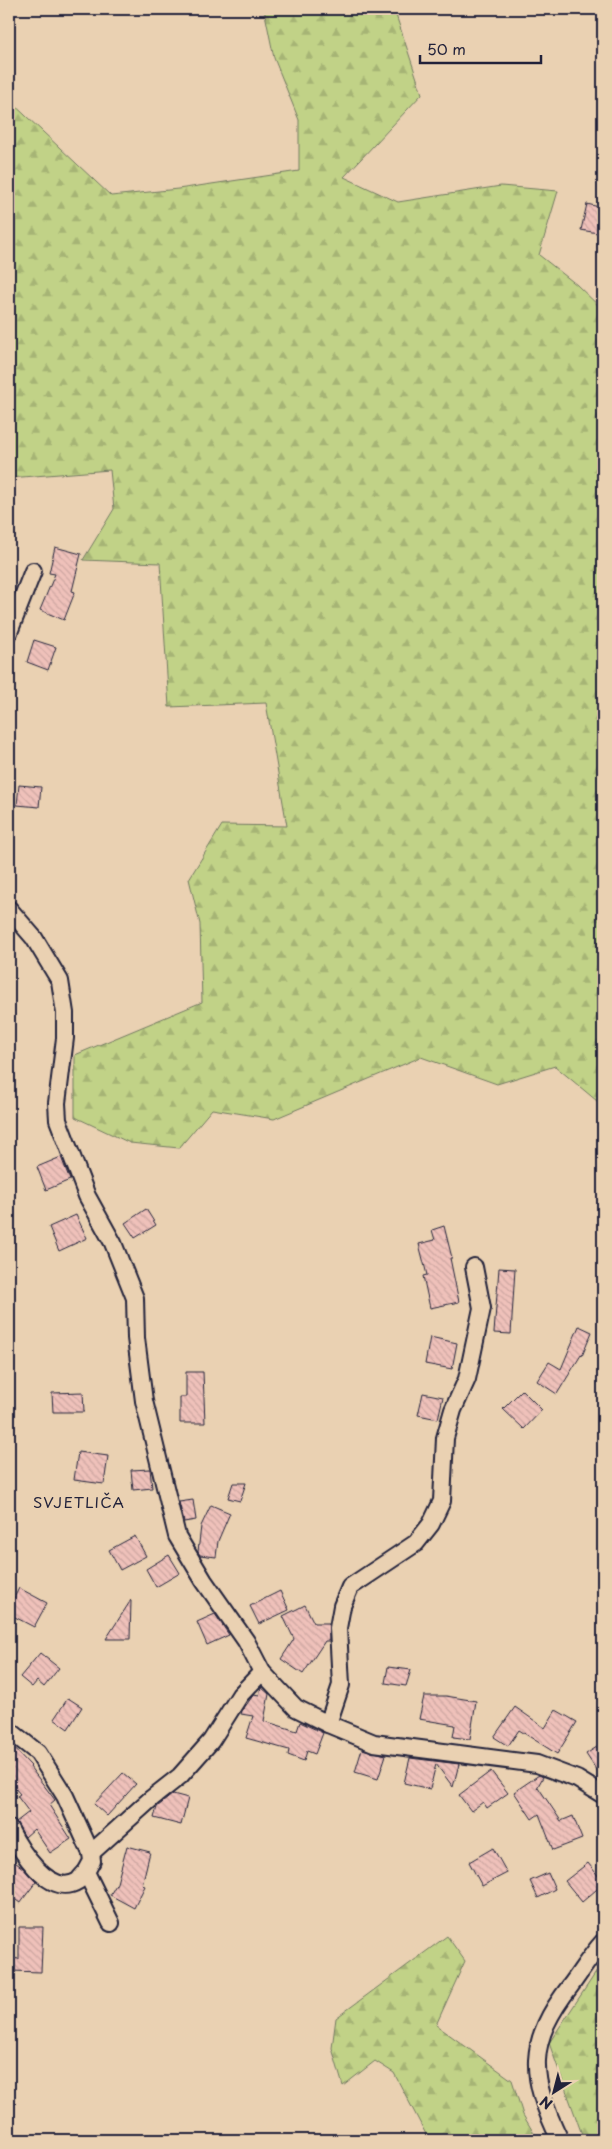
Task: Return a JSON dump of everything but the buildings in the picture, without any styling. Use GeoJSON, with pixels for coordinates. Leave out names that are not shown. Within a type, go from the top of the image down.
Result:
{"type":"FeatureCollection","features":[{"type":"Feature","properties":{"kind":"street"},"geometry":{"type":"LineString","coordinates":[[9,632],[33,571]]}},
{"type":"Feature","properties":{"kind":"street"},"geometry":{"type":"LineString","coordinates":[[9,909],[34,938],[60,981],[65,1013],[65,1038],[57,1103],[58,1120],[87,1196],[113,1243],[135,1298],[136,1338],[144,1401],[177,1536],[204,1581],[246,1641],[262,1672],[296,1708],[374,1743],[536,1764],[578,1780],[603,1795]]}},
{"type":"Feature","properties":{"kind":"street"},"geometry":{"type":"LineString","coordinates":[[328,1724],[341,1685],[338,1628],[342,1606],[350,1587],[416,1542],[431,1524],[442,1500],[445,1438],[452,1410],[466,1379],[482,1308],[474,1267]]}},
{"type":"Feature","properties":{"kind":"street"},"geometry":{"type":"LineString","coordinates":[[91,1853],[152,1798],[180,1776],[210,1741],[240,1695],[262,1672]]}},
{"type":"Feature","properties":{"kind":"street"},"geometry":{"type":"LineString","coordinates":[[9,1730],[38,1754],[43,1761],[65,1796],[91,1853],[92,1861],[86,1872],[77,1881],[61,1885],[44,1877],[22,1853],[9,1828]]}},
{"type":"Feature","properties":{"kind":"street"},"geometry":{"type":"LineString","coordinates":[[86,1872],[111,1923]]}},
{"type":"Feature","properties":{"kind":"street"},"geometry":{"type":"LineString","coordinates":[[560,2140],[540,2092],[536,2074],[539,2040],[545,2023],[556,2003],[603,1942]]}},
{"type":"Feature","properties":{"kind":"green space"},"geometry":{"type":"Polygon","coordinates":[[[264,9],[368,9],[395,12],[422,94],[344,177],[398,202],[501,186],[558,191],[539,255],[577,285],[603,310],[603,1106],[555,1066],[497,1084],[421,1057],[274,1119],[212,1109],[179,1148],[130,1143],[75,1117],[75,1055],[202,1002],[200,924],[189,879],[222,825],[287,826],[266,703],[169,707],[160,563],[83,560],[114,509],[110,470],[9,478],[9,100],[111,196],[178,189],[299,171],[299,120],[274,58],[264,9]]]}},
{"type":"Feature","properties":{"kind":"green space"},"geometry":{"type":"Polygon","coordinates":[[[447,1936],[465,1961],[436,2025],[512,2080],[523,2115],[538,2140],[429,2140],[394,2073],[375,2061],[343,2086],[332,2048],[336,2018],[447,1936]]]}},
{"type":"Feature","properties":{"kind":"green space"},"geometry":{"type":"Polygon","coordinates":[[[603,1962],[603,2140],[584,2140],[549,2043],[603,1962]]]}},
{"type":"Feature","properties":{"kind":"district","name":"SVJETLIČA"},"geometry":{"type":"Point","coordinates":[79,1501]}}]}
